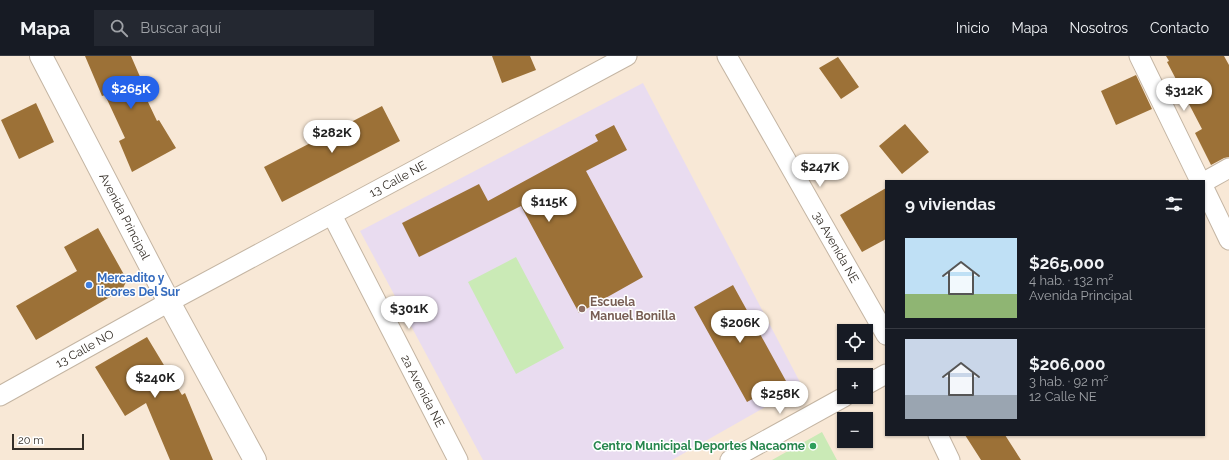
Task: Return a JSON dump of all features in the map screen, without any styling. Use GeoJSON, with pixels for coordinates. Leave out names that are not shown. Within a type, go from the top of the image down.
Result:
{"type":"FeatureCollection","features":[{"type":"Feature","properties":{"kind":"street","name":"Avenida Principal"},"geometry":{"type":"LineString","coordinates":[[41,56],[169,302],[255,460]]}},
{"type":"Feature","properties":{"kind":"street","name":"13 Calle NE"},"geometry":{"type":"LineString","coordinates":[[169,302],[627,56]]}},
{"type":"Feature","properties":{"kind":"street","name":"3a Avenida NE"},"geometry":{"type":"LineString","coordinates":[[727,56],[885,333]]}},
{"type":"Feature","properties":{"kind":"street"},"geometry":{"type":"LineString","coordinates":[[1139,56],[1200,180]]}},
{"type":"Feature","properties":{"kind":"street"},"geometry":{"type":"LineString","coordinates":[[1205,181],[1229,168]]}},
{"type":"Feature","properties":{"kind":"street"},"geometry":{"type":"LineString","coordinates":[[1205,190],[1229,240]]}},
{"type":"Feature","properties":{"kind":"street","name":"2a Avenida NE"},"geometry":{"type":"LineString","coordinates":[[332,214],[458,460]]}},
{"type":"Feature","properties":{"kind":"street","name":"13 Calle NO"},"geometry":{"type":"LineString","coordinates":[[0,396],[169,302]]}},
{"type":"Feature","properties":{"kind":"street"},"geometry":{"type":"LineString","coordinates":[[873,381],[885,375]]}},
{"type":"Feature","properties":{"kind":"street"},"geometry":{"type":"LineString","coordinates":[[730,460],[837,401]]}},
{"type":"Feature","properties":{"kind":"street"},"geometry":{"type":"LineString","coordinates":[[938,436],[950,460]]}},
{"type":"Feature","properties":{"kind":"shaded area","name":"Escuela Manuel Bonilla"},"geometry":{"type":"Polygon","coordinates":[[[643,83],[802,386],[672,460],[483,460],[360,231],[643,83]]]}},
{"type":"Feature","properties":{"kind":"green space"},"geometry":{"type":"Polygon","coordinates":[[[516,257],[564,348],[516,374],[468,282],[516,257]]]}},
{"type":"Feature","properties":{"kind":"green space","name":"Centro Municipal Deportes Nacaome"},"geometry":{"type":"Polygon","coordinates":[[[822,432],[837,460],[772,460],[822,432]]]}},
{"type":"Feature","properties":{"kind":"building"},"geometry":{"type":"Polygon","coordinates":[[[85,56],[131,56],[141,79],[138,81],[157,121],[159,120],[176,148],[132,172],[119,141],[125,138],[105,95],[102,96],[85,56]]]}},
{"type":"Feature","properties":{"kind":"building"},"geometry":{"type":"Polygon","coordinates":[[[492,56],[530,56],[536,70],[502,83],[492,56]]]}},
{"type":"Feature","properties":{"kind":"building"},"geometry":{"type":"Polygon","coordinates":[[[1166,56],[1224,56],[1229,65],[1229,157],[1211,165],[1195,133],[1202,129],[1167,62],[1169,61],[1166,56]]]}},
{"type":"Feature","properties":{"kind":"building"},"geometry":{"type":"Polygon","coordinates":[[[838,57],[859,87],[841,99],[819,68],[838,57]]]}},
{"type":"Feature","properties":{"kind":"building"},"geometry":{"type":"Polygon","coordinates":[[[1136,75],[1152,109],[1116,125],[1101,91],[1136,75]]]}},
{"type":"Feature","properties":{"kind":"building"},"geometry":{"type":"Polygon","coordinates":[[[36,103],[54,142],[19,159],[1,120],[36,103]]]}},
{"type":"Feature","properties":{"kind":"building"},"geometry":{"type":"Polygon","coordinates":[[[382,106],[400,141],[282,202],[264,167],[382,106]]]}},
{"type":"Feature","properties":{"kind":"building"},"geometry":{"type":"Polygon","coordinates":[[[905,124],[929,152],[902,174],[879,146],[905,124]]]}},
{"type":"Feature","properties":{"kind":"building"},"geometry":{"type":"Polygon","coordinates":[[[614,125],[627,150],[586,171],[643,277],[579,313],[521,206],[419,257],[402,223],[479,184],[488,201],[598,141],[595,135],[614,125]]]}},
{"type":"Feature","properties":{"kind":"building"},"geometry":{"type":"Polygon","coordinates":[[[885,189],[885,240],[862,252],[840,215],[885,189]]]}},
{"type":"Feature","properties":{"kind":"building","name":"Mercadito y licores Del Sur"},"geometry":{"type":"Polygon","coordinates":[[[98,228],[127,280],[122,290],[36,340],[16,306],[77,271],[64,247],[98,228]]]}},
{"type":"Feature","properties":{"kind":"building"},"geometry":{"type":"Polygon","coordinates":[[[733,285],[786,381],[747,402],[694,307],[733,285]]]}},
{"type":"Feature","properties":{"kind":"building"},"geometry":{"type":"Polygon","coordinates":[[[147,337],[182,395],[185,393],[213,460],[170,460],[146,403],[125,416],[95,367],[147,337]]]}},
{"type":"Feature","properties":{"kind":"building"},"geometry":{"type":"Polygon","coordinates":[[[966,436],[1006,436],[1021,460],[981,460],[966,436]]]}},
{"type":"Feature","properties":{"kind":"place","name":"Mercadito y licores Del Sur"},"geometry":{"type":"Point","coordinates":[89,285]}},
{"type":"Feature","properties":{"kind":"place","name":"Escuela Manuel Bonilla"},"geometry":{"type":"Point","coordinates":[582,309]}},
{"type":"Feature","properties":{"kind":"place","name":"Centro Municipal Deportes Nacaome"},"geometry":{"type":"Point","coordinates":[813,446]}}]}
